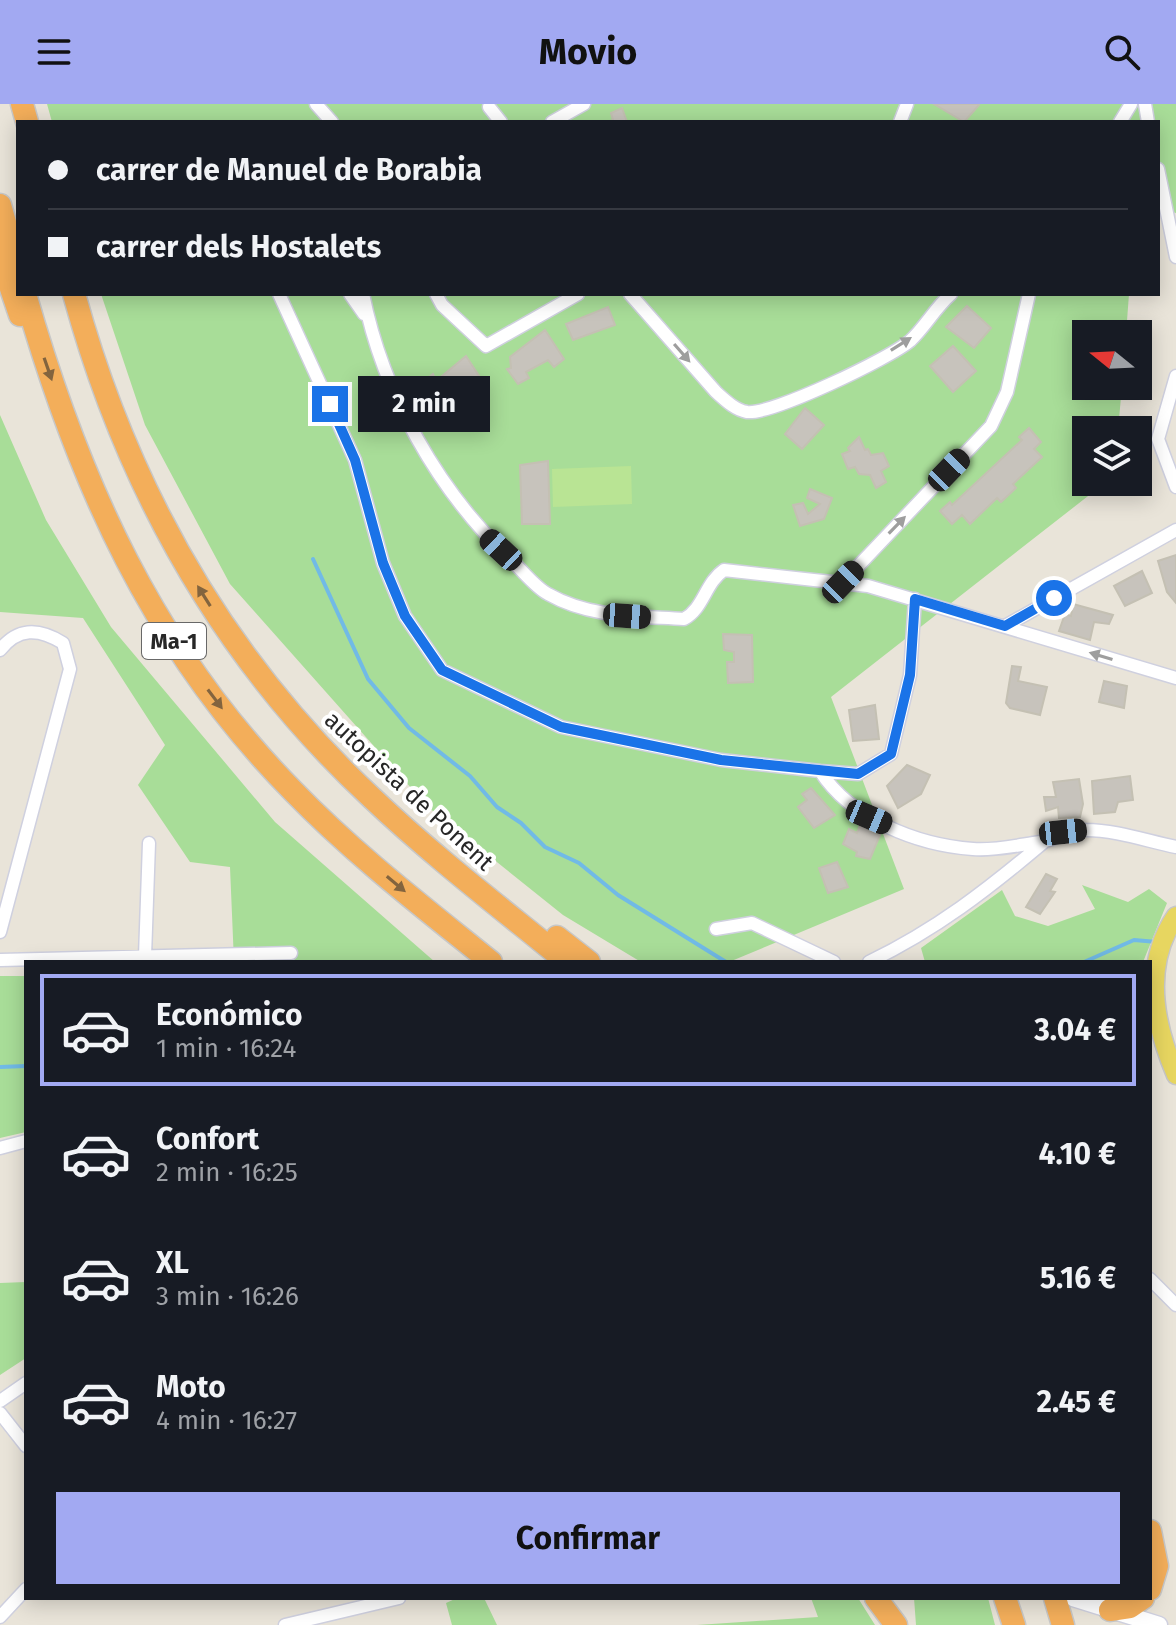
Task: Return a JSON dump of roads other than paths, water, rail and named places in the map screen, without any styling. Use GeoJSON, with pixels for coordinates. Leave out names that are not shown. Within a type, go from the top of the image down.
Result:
{"type":"FeatureCollection","features":[{"type":"Feature","properties":{"kind":"highway"},"geometry":{"type":"LineString","coordinates":[[0,205],[16,261]]}},
{"type":"Feature","properties":{"kind":"highway"},"geometry":{"type":"LineString","coordinates":[[0,256],[17,311],[37,334]]}},
{"type":"Feature","properties":{"kind":"highway","name":"Ma-1"},"geometry":{"type":"LineString","coordinates":[[26,296],[97,504],[146,598],[195,672],[245,738],[293,792],[432,915],[488,960]]}},
{"type":"Feature","properties":{"kind":"highway","name":"autopista de Ponent"},"geometry":{"type":"LineString","coordinates":[[75,296],[109,406],[169,539],[248,662],[320,746],[398,823],[565,960]]}},
{"type":"Feature","properties":{"kind":"highway"},"geometry":{"type":"LineString","coordinates":[[320,746],[359,769],[440,842],[587,960]]}},
{"type":"Feature","properties":{"kind":"highway"},"geometry":{"type":"LineString","coordinates":[[432,915],[449,946],[466,960]]}},
{"type":"Feature","properties":{"kind":"highway"},"geometry":{"type":"LineString","coordinates":[[1152,1533],[1176,1571]]}},
{"type":"Feature","properties":{"kind":"highway"},"geometry":{"type":"LineString","coordinates":[[1152,1540],[1157,1566],[1152,1582]]}},
{"type":"Feature","properties":{"kind":"highway"},"geometry":{"type":"LineString","coordinates":[[877,1600],[896,1625]]}},
{"type":"Feature","properties":{"kind":"highway"},"geometry":{"type":"LineString","coordinates":[[1006,1600],[1014,1625]]}},
{"type":"Feature","properties":{"kind":"highway"},"geometry":{"type":"LineString","coordinates":[[1056,1600],[1063,1625]]}},
{"type":"Feature","properties":{"kind":"highway"},"geometry":{"type":"LineString","coordinates":[[1105,1608],[1130,1607],[1140,1600]]}},
{"type":"Feature","properties":{"kind":"main road"},"geometry":{"type":"LineString","coordinates":[[1175,917],[1162,943],[1156,970],[1157,1020],[1176,1075]]}},
{"type":"Feature","properties":{"kind":"street"},"geometry":{"type":"LineString","coordinates":[[316,104],[330,120]]}},
{"type":"Feature","properties":{"kind":"street"},"geometry":{"type":"LineString","coordinates":[[556,120],[584,104]]}},
{"type":"Feature","properties":{"kind":"street"},"geometry":{"type":"LineString","coordinates":[[1160,179],[1176,257]]}},
{"type":"Feature","properties":{"kind":"street"},"geometry":{"type":"LineString","coordinates":[[280,296],[355,460],[383,563],[405,616],[442,670],[561,727],[721,760],[858,774],[891,754],[910,675],[915,599]]}},
{"type":"Feature","properties":{"kind":"street"},"geometry":{"type":"LineString","coordinates":[[351,296],[368,321]]}},
{"type":"Feature","properties":{"kind":"street"},"geometry":{"type":"LineString","coordinates":[[363,296],[388,384],[429,458],[478,529],[547,594],[598,614],[684,619],[696,613],[712,579],[724,570],[843,582],[915,599],[1176,678]]}},
{"type":"Feature","properties":{"kind":"street"},"geometry":{"type":"LineString","coordinates":[[437,296],[442,305],[486,346],[574,296]]}},
{"type":"Feature","properties":{"kind":"street"},"geometry":{"type":"LineString","coordinates":[[632,296],[716,392],[729,404],[747,412],[771,410],[808,395],[910,341],[949,296]]}},
{"type":"Feature","properties":{"kind":"street"},"geometry":{"type":"LineString","coordinates":[[843,582],[991,426],[1007,392],[1029,296]]}},
{"type":"Feature","properties":{"kind":"street"},"geometry":{"type":"LineString","coordinates":[[1176,376],[1158,439],[1176,487]]}},
{"type":"Feature","properties":{"kind":"street"},"geometry":{"type":"LineString","coordinates":[[1005,626],[1176,530]]}},
{"type":"Feature","properties":{"kind":"street"},"geometry":{"type":"LineString","coordinates":[[0,650],[10,638],[28,630],[50,635],[63,643],[70,669],[0,932]]}},
{"type":"Feature","properties":{"kind":"street"},"geometry":{"type":"LineString","coordinates":[[820,771],[835,794],[869,817],[923,840],[974,850],[1044,842]]}},
{"type":"Feature","properties":{"kind":"street"},"geometry":{"type":"LineString","coordinates":[[873,960],[915,940],[970,905],[1044,842],[1063,832],[1087,829],[1176,847]]}},
{"type":"Feature","properties":{"kind":"street"},"geometry":{"type":"LineString","coordinates":[[145,956],[149,843]]}},
{"type":"Feature","properties":{"kind":"street"},"geometry":{"type":"LineString","coordinates":[[716,929],[752,923],[830,960]]}},
{"type":"Feature","properties":{"kind":"street"},"geometry":{"type":"LineString","coordinates":[[0,960],[291,953]]}},
{"type":"Feature","properties":{"kind":"street"},"geometry":{"type":"LineString","coordinates":[[0,1148],[24,1142]]}},
{"type":"Feature","properties":{"kind":"street"},"geometry":{"type":"LineString","coordinates":[[1152,1281],[1176,1305]]}},
{"type":"Feature","properties":{"kind":"street"},"geometry":{"type":"LineString","coordinates":[[0,1401],[24,1384]]}},
{"type":"Feature","properties":{"kind":"street"},"geometry":{"type":"LineString","coordinates":[[0,1413],[24,1443]]}},
{"type":"Feature","properties":{"kind":"street"},"geometry":{"type":"LineString","coordinates":[[0,1617],[24,1591]]}},
{"type":"Feature","properties":{"kind":"street"},"geometry":{"type":"LineString","coordinates":[[285,1625],[391,1600]]}},
{"type":"Feature","properties":{"kind":"street"},"geometry":{"type":"LineString","coordinates":[[1079,1600],[1159,1625]]}},
{"type":"Feature","properties":{"kind":"waterway"},"geometry":{"type":"LineString","coordinates":[[313,559],[368,679],[409,728],[470,776],[497,807],[521,823],[545,847],[579,863],[618,895],[723,960]]}},
{"type":"Feature","properties":{"kind":"waterway"},"geometry":{"type":"LineString","coordinates":[[1089,960],[1134,940],[1157,942]]}},
{"type":"Feature","properties":{"kind":"waterway"},"geometry":{"type":"LineString","coordinates":[[0,1067],[24,1066]]}}]}
